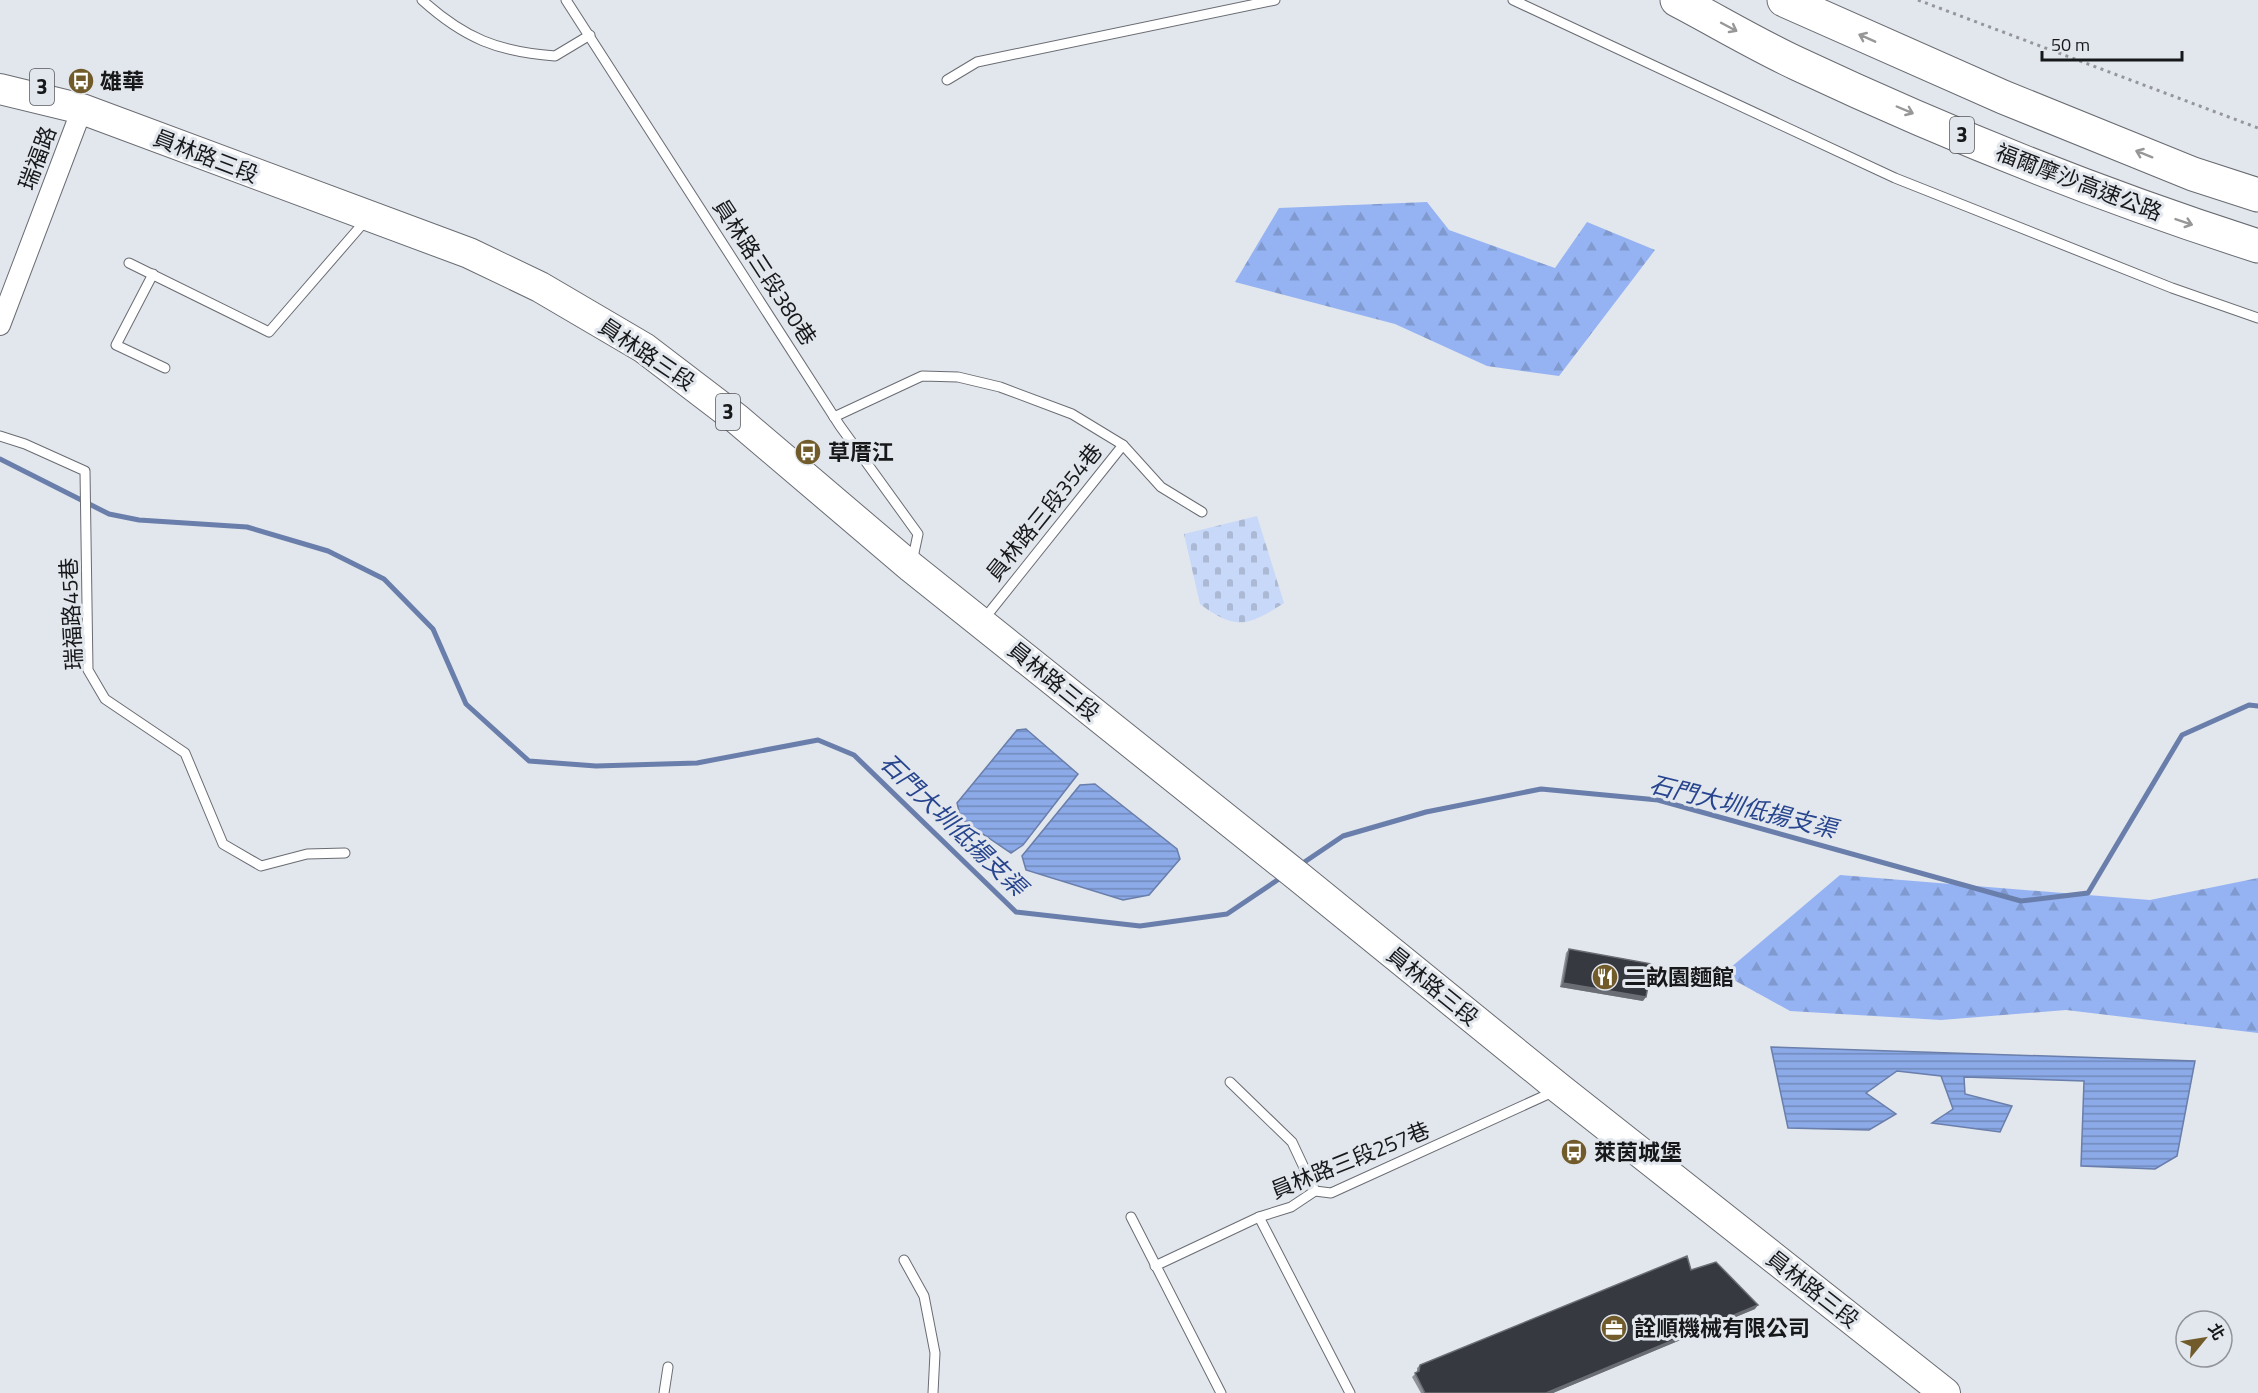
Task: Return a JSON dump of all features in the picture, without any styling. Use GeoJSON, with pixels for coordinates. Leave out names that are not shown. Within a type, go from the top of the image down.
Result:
{"type":"FeatureCollection","features":[{"type":"Feature","properties":{"kind":"highway","name":"福爾摩沙高速公路"},"geometry":{"type":"LineString","coordinates":[[1677,0],[1797,63],[1980,143],[2180,221],[2258,246]]}},
{"type":"Feature","properties":{"kind":"highway","name":"3"},"geometry":{"type":"LineString","coordinates":[[1784,0],[2002,97],[2193,174],[2258,195]]}},
{"type":"Feature","properties":{"kind":"main road","name":"員林路三段"},"geometry":{"type":"LineString","coordinates":[[0,68],[24,76],[82,109]]}},
{"type":"Feature","properties":{"kind":"main road","name":"員林路三段"},"geometry":{"type":"LineString","coordinates":[[0,89],[82,109],[368,218],[469,253],[540,286],[644,348],[737,419],[911,567],[1292,871],[1560,1089],[1945,1393]]}},
{"type":"Feature","properties":{"kind":"street","name":"瑞福路"},"geometry":{"type":"LineString","coordinates":[[0,325],[82,109]]}},
{"type":"Feature","properties":{"kind":"lane"},"geometry":{"type":"LineString","coordinates":[[422,0],[450,25],[492,46],[555,56],[590,36]]}},
{"type":"Feature","properties":{"kind":"lane","name":"員林路三段380巷"},"geometry":{"type":"LineString","coordinates":[[566,0],[834,417],[918,534],[911,567]]}},
{"type":"Feature","properties":{"kind":"lane"},"geometry":{"type":"LineString","coordinates":[[947,80],[977,62],[1275,0]]}},
{"type":"Feature","properties":{"kind":"lane"},"geometry":{"type":"LineString","coordinates":[[1513,0],[1895,178],[2172,288],[2258,318]]}},
{"type":"Feature","properties":{"kind":"lane"},"geometry":{"type":"LineString","coordinates":[[129,262],[269,332],[368,218]]}},
{"type":"Feature","properties":{"kind":"lane"},"geometry":{"type":"LineString","coordinates":[[153,274],[116,345],[165,368]]}},
{"type":"Feature","properties":{"kind":"lane","name":"員林路三段354巷"},"geometry":{"type":"LineString","coordinates":[[834,417],[922,376],[958,377],[1000,387],[1072,414],[1123,445],[981,623]]}},
{"type":"Feature","properties":{"kind":"lane","name":"瑞福路45巷"},"geometry":{"type":"LineString","coordinates":[[0,436],[25,444],[85,471],[90,622],[88,670],[105,699],[185,753],[223,844],[261,866],[307,854],[345,853]]}},
{"type":"Feature","properties":{"kind":"lane"},"geometry":{"type":"LineString","coordinates":[[1123,445],[1161,487],[1202,512]]}},
{"type":"Feature","properties":{"kind":"lane"},"geometry":{"type":"LineString","coordinates":[[1230,1082],[1292,1142],[1315,1191]]}},
{"type":"Feature","properties":{"kind":"lane","name":"員林路三段257巷"},"geometry":{"type":"LineString","coordinates":[[1155,1266],[1259,1217],[1291,1207],[1315,1191],[1332,1193],[1560,1089]]}},
{"type":"Feature","properties":{"kind":"lane"},"geometry":{"type":"LineString","coordinates":[[1131,1217],[1221,1393]]}},
{"type":"Feature","properties":{"kind":"lane"},"geometry":{"type":"LineString","coordinates":[[1259,1217],[1350,1393]]}},
{"type":"Feature","properties":{"kind":"lane"},"geometry":{"type":"LineString","coordinates":[[904,1260],[924,1296],[935,1353],[933,1393]]}},
{"type":"Feature","properties":{"kind":"lane"},"geometry":{"type":"LineString","coordinates":[[664,1393],[668,1367]]}},
{"type":"Feature","properties":{"kind":"path"},"geometry":{"type":"LineString","coordinates":[[1918,0],[2258,128]]}},
{"type":"Feature","properties":{"kind":"green space"},"geometry":{"type":"Polygon","coordinates":[[[1427,202],[1449,230],[1555,268],[1587,222],[1655,250],[1559,376],[1487,366],[1395,324],[1235,282],[1279,208],[1427,202]]]}},
{"type":"Feature","properties":{"kind":"green space"},"geometry":{"type":"Polygon","coordinates":[[[1257,516],[1284,603],[1251,621],[1233,622],[1212,613],[1200,604],[1184,534],[1257,516]]]}},
{"type":"Feature","properties":{"kind":"green space"},"geometry":{"type":"Polygon","coordinates":[[[1840,875],[2150,900],[2258,878],[2258,1033],[2066,1010],[1941,1020],[1790,1011],[1723,974],[1840,875]]]}},
{"type":"Feature","properties":{"kind":"shaded area"},"geometry":{"type":"Polygon","coordinates":[[[1026,729],[1078,774],[1023,845],[1011,853],[961,819],[957,803],[1017,730],[1026,729]]]}},
{"type":"Feature","properties":{"kind":"shaded area"},"geometry":{"type":"Polygon","coordinates":[[[1095,784],[1177,849],[1180,859],[1149,895],[1123,900],[1026,870],[1022,856],[1080,785],[1095,784]]]}},
{"type":"Feature","properties":{"kind":"shaded area"},"geometry":{"type":"Polygon","coordinates":[[[1771,1047],[2195,1061],[2177,1156],[2155,1169],[2081,1166],[2084,1081],[1964,1077],[1965,1094],[2012,1106],[2000,1132],[1932,1123],[1953,1109],[1941,1076],[1897,1071],[1866,1093],[1896,1114],[1869,1130],[1788,1128],[1771,1047]]]}},
{"type":"Feature","properties":{"kind":"building","name":"二畝園麵館"},"geometry":{"type":"Polygon","coordinates":[[[1569,949],[1652,964],[1646,997],[1563,983],[1569,949]]]}},
{"type":"Feature","properties":{"kind":"building","name":"詮順機械有限公司"},"geometry":{"type":"Polygon","coordinates":[[[1687,1256],[1691,1270],[1716,1262],[1758,1305],[1546,1393],[1425,1393],[1415,1373],[1419,1371],[1420,1365],[1687,1256]]]}},
{"type":"Feature","properties":{"kind":"waterway","name":"石門大圳低揚支渠"},"geometry":{"type":"LineString","coordinates":[[0,459],[109,514],[139,520],[247,527],[328,551],[384,579],[433,629],[466,704],[529,761],[596,766],[697,763],[818,740],[854,755],[1016,912],[1140,926],[1227,914],[1282,877]]}},
{"type":"Feature","properties":{"kind":"waterway","name":"石門大圳低揚支渠"},"geometry":{"type":"LineString","coordinates":[[1300,865],[1343,836],[1426,812],[1541,789],[1658,800],[2021,901],[2088,893],[2182,735],[2249,705],[2258,706]]}},
{"type":"Feature","properties":{"kind":"place","name":"雄華"},"geometry":{"type":"Point","coordinates":[81,81]}},
{"type":"Feature","properties":{"kind":"place","name":"草厝江"},"geometry":{"type":"Point","coordinates":[808,452]}},
{"type":"Feature","properties":{"kind":"place","name":"二畝園麵館"},"geometry":{"type":"Point","coordinates":[1605,977]}},
{"type":"Feature","properties":{"kind":"place","name":"萊茵城堡"},"geometry":{"type":"Point","coordinates":[1574,1152]}},
{"type":"Feature","properties":{"kind":"place","name":"詮順機械有限公司"},"geometry":{"type":"Point","coordinates":[1614,1328]}}]}
